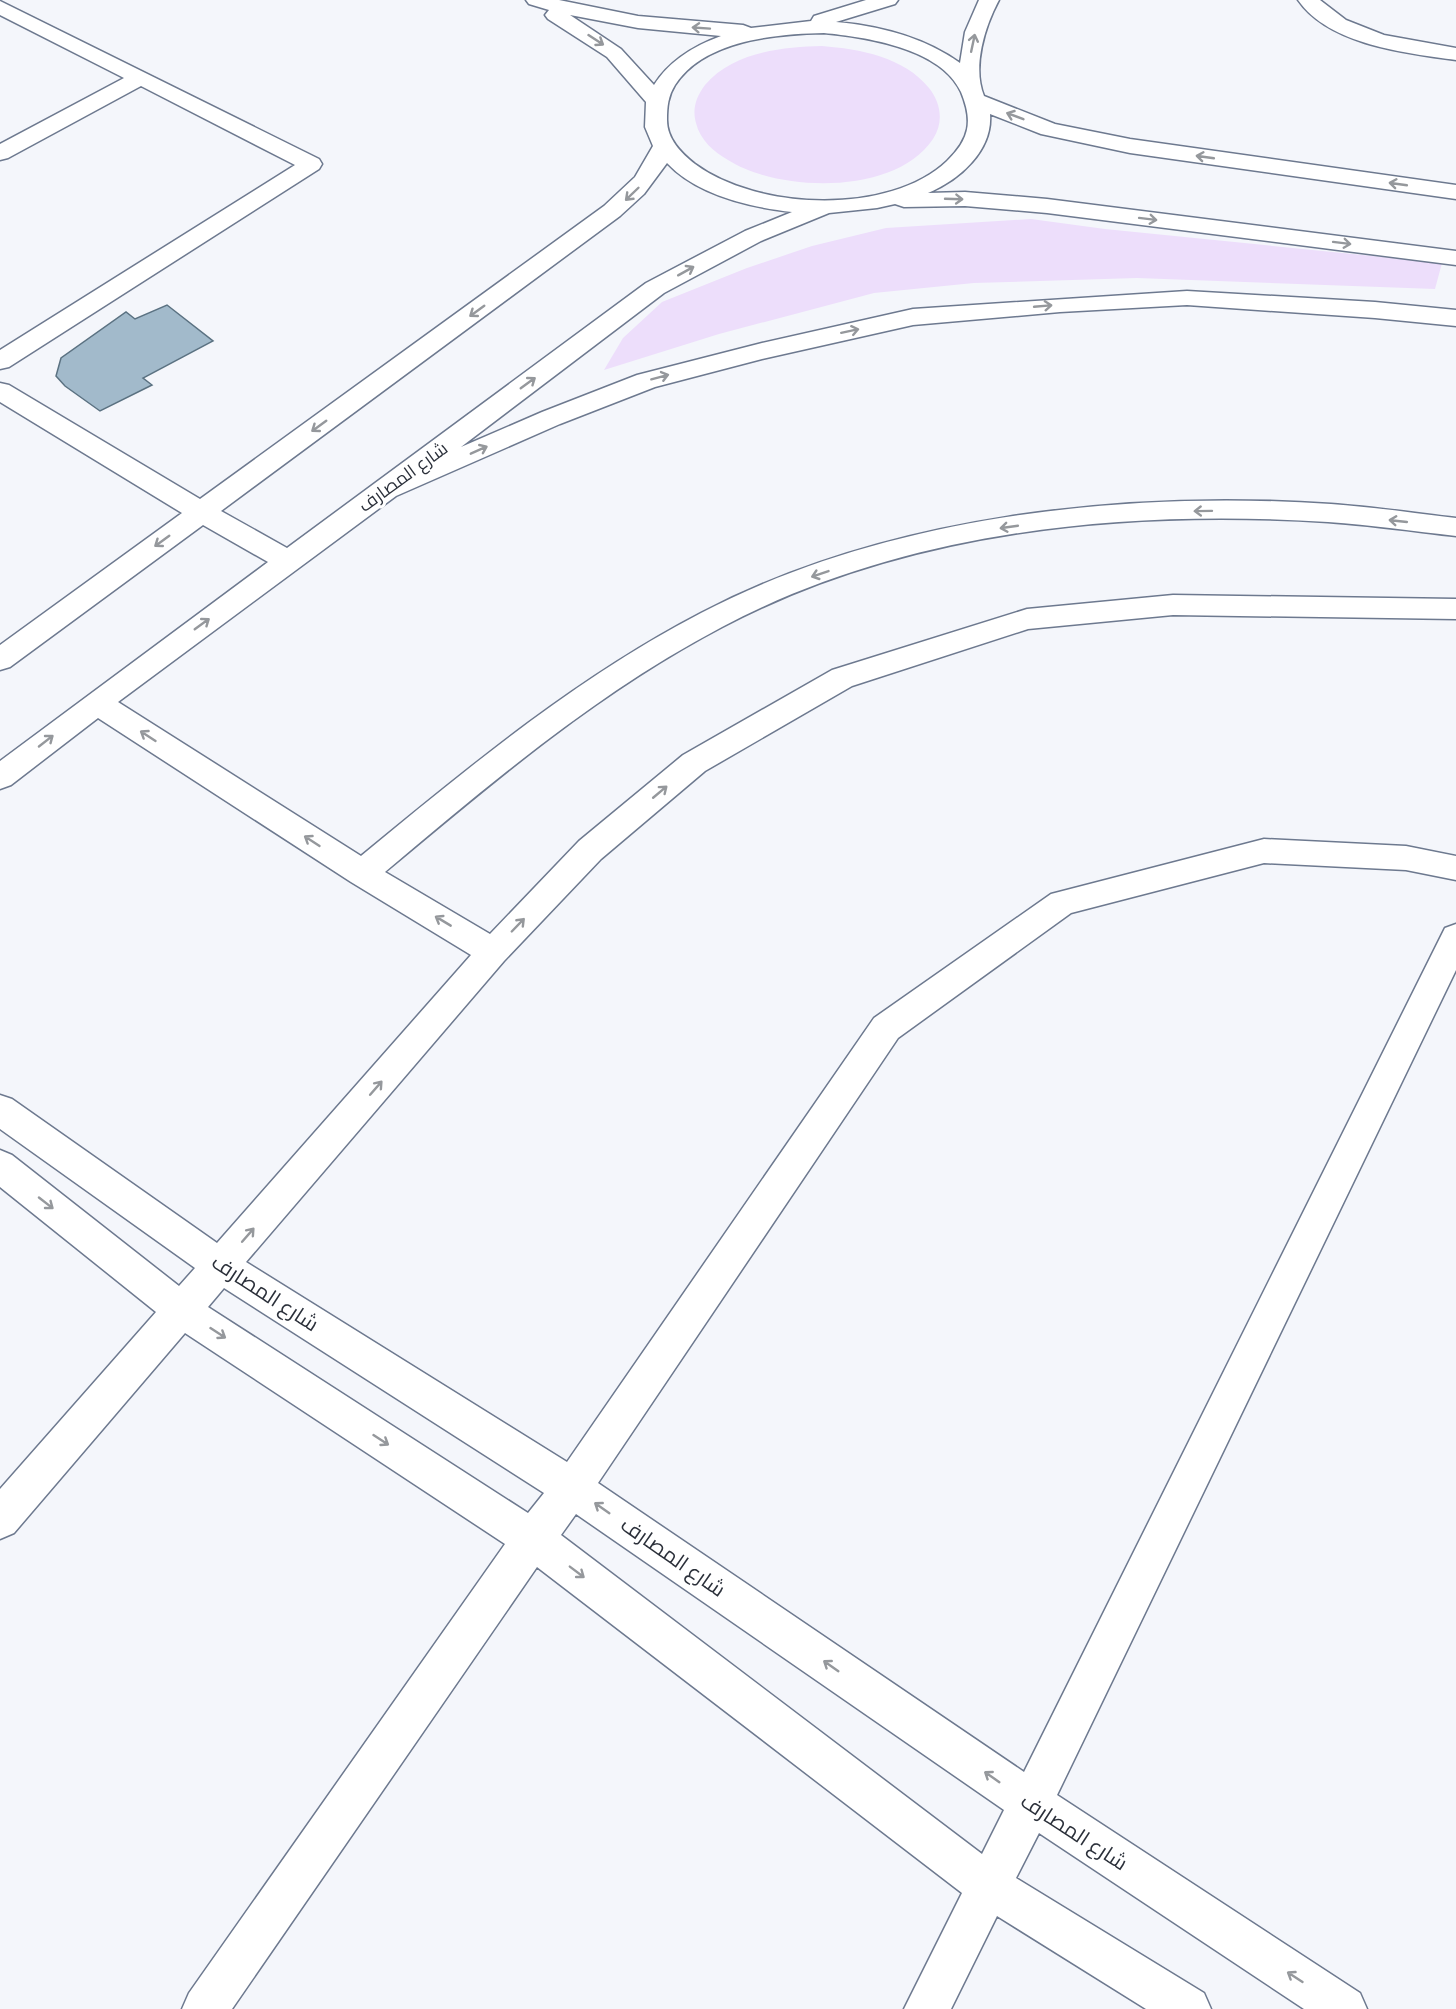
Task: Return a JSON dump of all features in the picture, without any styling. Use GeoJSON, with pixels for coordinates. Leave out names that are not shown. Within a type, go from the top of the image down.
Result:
{"type":"FeatureCollection","features":[{"type":"Feature","properties":{"kind":"street"},"geometry":{"type":"LineString","coordinates":[[527,0],[614,52],[657,101]]}},
{"type":"Feature","properties":{"kind":"street"},"geometry":{"type":"LineString","coordinates":[[536,0],[561,8],[652,25],[759,32]]}},
{"type":"Feature","properties":{"kind":"street"},"geometry":{"type":"LineString","coordinates":[[800,27],[888,0]]}},
{"type":"Feature","properties":{"kind":"street"},"geometry":{"type":"LineString","coordinates":[[875,202],[919,188],[938,179],[960,161],[974,142],[979,128],[980,114],[973,94],[969,65],[978,22],[989,0]]}},
{"type":"Feature","properties":{"kind":"street"},"geometry":{"type":"LineString","coordinates":[[1308,0],[1317,10],[1379,41],[1456,54]]}},
{"type":"Feature","properties":{"kind":"street"},"geometry":{"type":"LineString","coordinates":[[0,7],[310,164],[0,361]]}},
{"type":"Feature","properties":{"kind":"street"},"geometry":{"type":"LineString","coordinates":[[1456,192],[1130,146],[1049,129],[973,94],[946,64],[912,45],[892,37],[848,28],[800,27],[759,32],[719,44],[686,62],[667,80],[657,101],[656,123],[664,146],[689,170],[726,190],[773,203],[824,207],[930,198],[1001,201],[1456,258]]}},
{"type":"Feature","properties":{"kind":"street"},"geometry":{"type":"LineString","coordinates":[[0,153],[140,78]]}},
{"type":"Feature","properties":{"kind":"street"},"geometry":{"type":"LineString","coordinates":[[0,660],[612,211],[636,191],[654,168],[664,146]]}},
{"type":"Feature","properties":{"kind":"street","name":"شارع المصارف"},"geometry":{"type":"LineString","coordinates":[[0,777],[655,288],[753,236],[824,207]]}},
{"type":"Feature","properties":{"kind":"street"},"geometry":{"type":"LineString","coordinates":[[387,490],[551,418],[646,381],[762,351],[913,317],[1060,305],[1187,298],[1456,318]]}},
{"type":"Feature","properties":{"kind":"street"},"geometry":{"type":"LineString","coordinates":[[0,390],[201,512],[288,561]]}},
{"type":"Feature","properties":{"kind":"street"},"geometry":{"type":"LineString","coordinates":[[362,873],[495,763],[574,703],[661,649],[732,609],[802,580],[877,555],[964,534],[1130,512],[1313,512],[1456,527]]}},
{"type":"Feature","properties":{"kind":"street"},"geometry":{"type":"LineString","coordinates":[[0,1519],[493,952],[590,850],[694,763],[842,678],[1027,618],[1173,605],[1456,609]]}},
{"type":"Feature","properties":{"kind":"street"},"geometry":{"type":"LineString","coordinates":[[97,703],[362,873],[493,952]]}},
{"type":"Feature","properties":{"kind":"street"},"geometry":{"type":"LineString","coordinates":[[205,2009],[533,1539],[572,1488],[886,1028],[1062,903],[1264,851],[1406,858],[1456,868]]}},
{"type":"Feature","properties":{"kind":"street"},"geometry":{"type":"LineString","coordinates":[[927,2009],[1031,1803],[1456,937]]}},
{"type":"Feature","properties":{"kind":"street","name":"شارع المصارف"},"geometry":{"type":"LineString","coordinates":[[0,1110],[220,1266],[572,1488],[1031,1803],[1344,2009]]}},
{"type":"Feature","properties":{"kind":"street"},"geometry":{"type":"LineString","coordinates":[[0,1166],[181,1310],[533,1539],[989,1886],[1188,2009]]}},
{"type":"Feature","properties":{"kind":"shaded area"},"geometry":{"type":"Polygon","coordinates":[[[822,46],[851,49],[880,56],[907,69],[929,88],[940,113],[939,126],[933,139],[916,157],[893,171],[866,179],[836,183],[806,183],[777,179],[750,171],[723,157],[704,140],[696,123],[695,108],[705,85],[716,74],[744,58],[759,54],[775,50],[822,46]]]}},
{"type":"Feature","properties":{"kind":"shaded area"},"geometry":{"type":"Polygon","coordinates":[[[1031,219],[1105,229],[1442,263],[1435,289],[1137,278],[974,283],[874,293],[719,334],[604,370],[623,338],[662,302],[747,268],[812,246],[886,228],[1031,219]]]}},
{"type":"Feature","properties":{"kind":"building"},"geometry":{"type":"Polygon","coordinates":[[[167,305],[213,341],[143,378],[152,385],[100,411],[65,386],[56,376],[61,358],[126,312],[135,319],[167,305]]]}}]}
